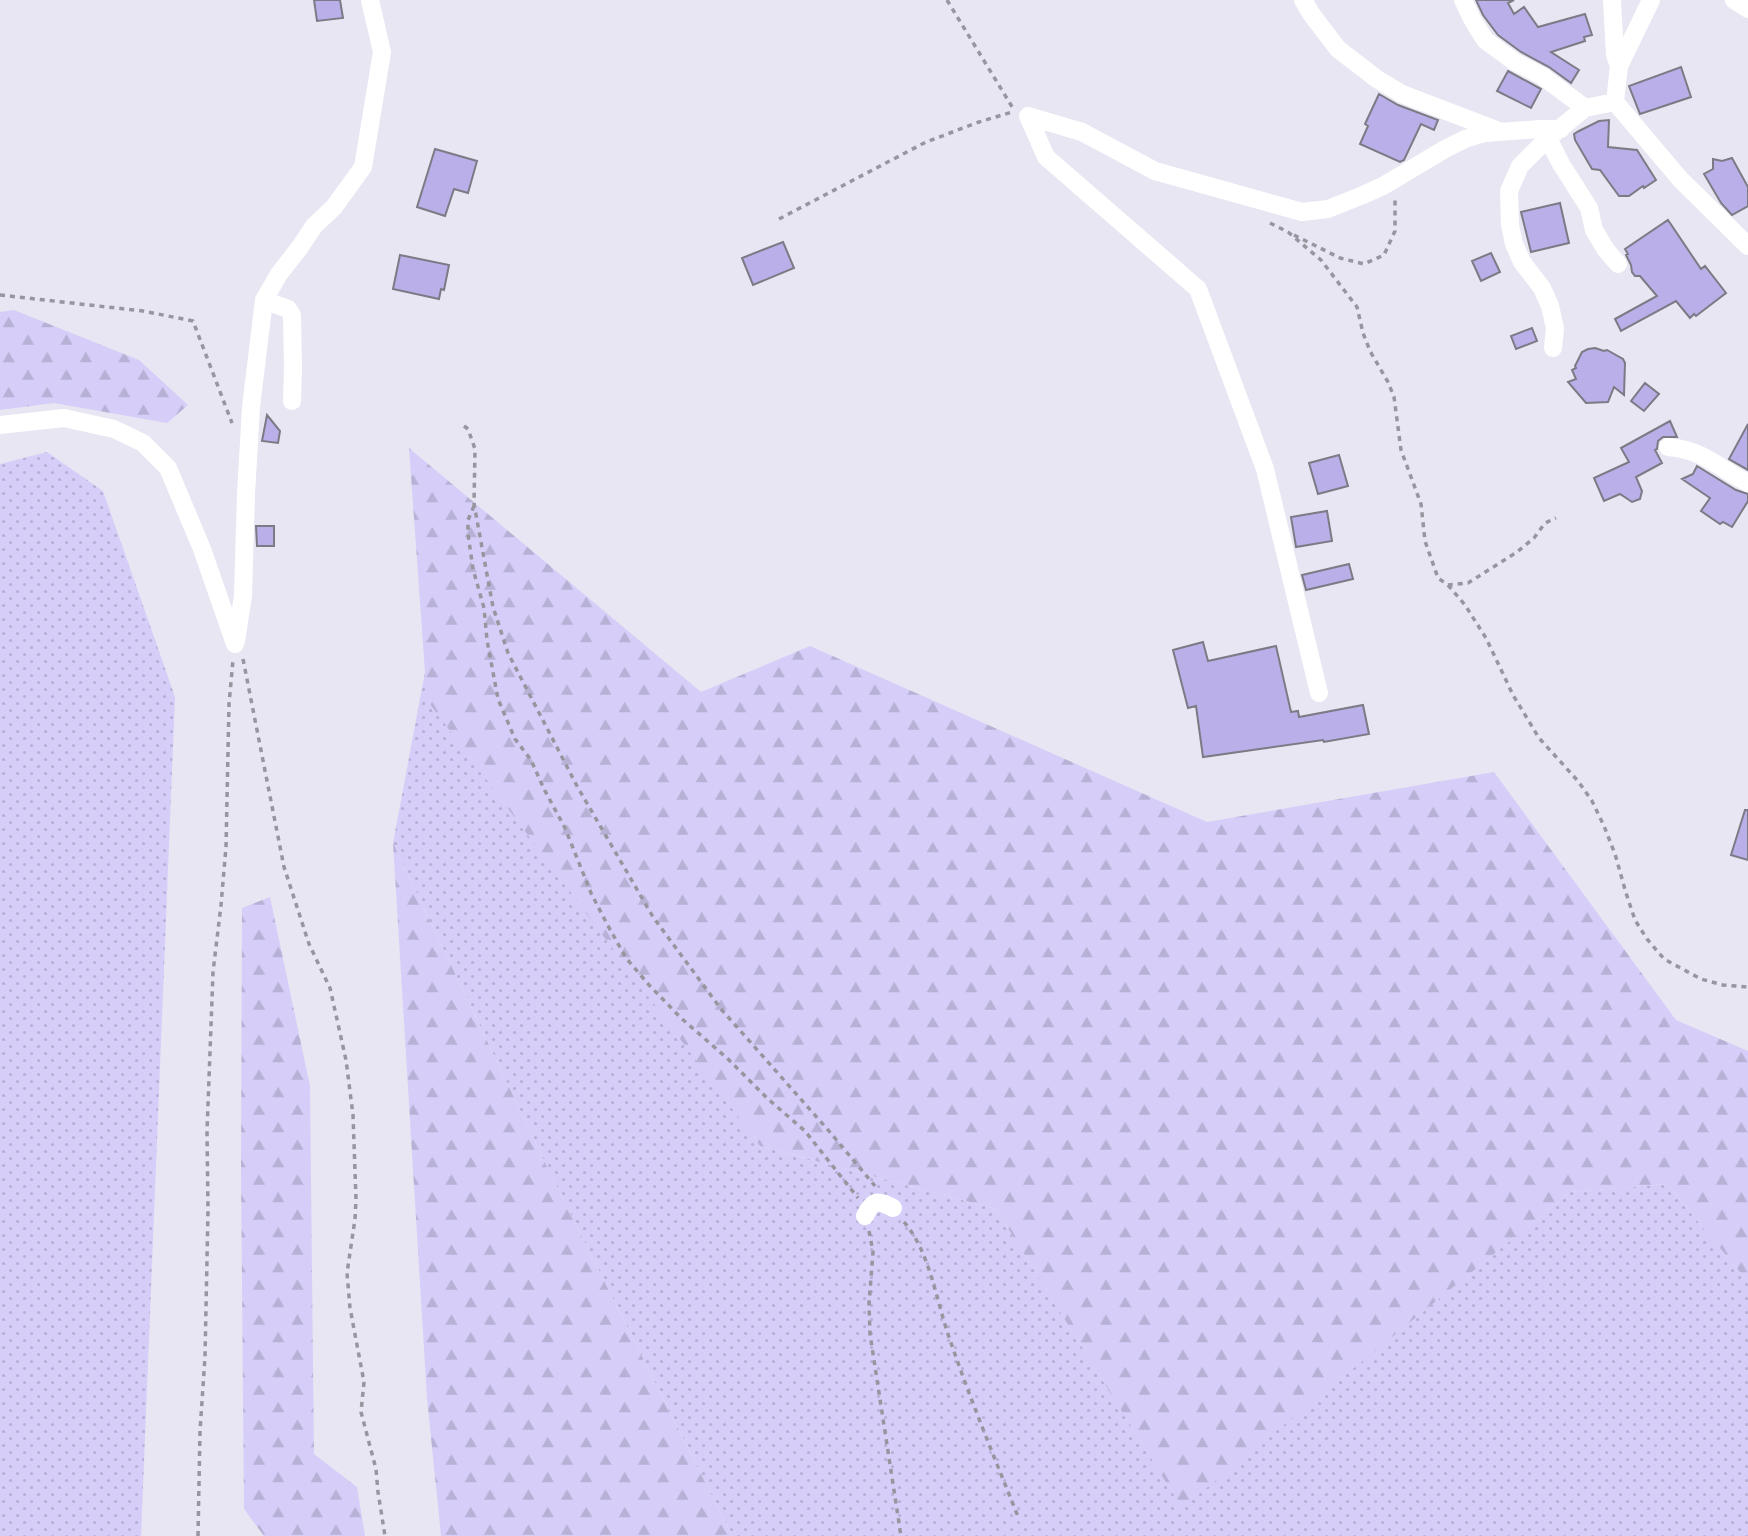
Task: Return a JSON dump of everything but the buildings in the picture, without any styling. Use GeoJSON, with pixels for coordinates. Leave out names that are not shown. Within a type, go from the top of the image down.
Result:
{"type":"FeatureCollection","features":[{"type":"Feature","properties":{"kind":"street"},"geometry":{"type":"LineString","coordinates":[[235,644],[243,596],[251,407],[264,300],[279,274],[314,226],[334,207],[363,167],[382,52],[370,0]]}},
{"type":"Feature","properties":{"kind":"street"},"geometry":{"type":"LineString","coordinates":[[1303,0],[1338,49],[1377,79],[1402,94],[1500,131]]}},
{"type":"Feature","properties":{"kind":"street"},"geometry":{"type":"LineString","coordinates":[[1463,0],[1485,40],[1515,62],[1542,76],[1584,108]]}},
{"type":"Feature","properties":{"kind":"street"},"geometry":{"type":"LineString","coordinates":[[1612,0],[1615,55],[1619,66]]}},
{"type":"Feature","properties":{"kind":"street"},"geometry":{"type":"LineString","coordinates":[[1651,0],[1619,66],[1615,102],[1680,179],[1748,246]]}},
{"type":"Feature","properties":{"kind":"street"},"geometry":{"type":"LineString","coordinates":[[1734,0],[1748,9]]}},
{"type":"Feature","properties":{"kind":"street"},"geometry":{"type":"LineString","coordinates":[[1553,348],[1555,328],[1550,306],[1542,288],[1522,262],[1514,244],[1509,191],[1520,166],[1584,108],[1615,102]]}},
{"type":"Feature","properties":{"kind":"street"},"geometry":{"type":"LineString","coordinates":[[1022,114],[1082,132],[1155,171],[1302,212],[1328,209],[1363,195],[1465,139],[1500,131],[1555,134]]}},
{"type":"Feature","properties":{"kind":"street"},"geometry":{"type":"LineString","coordinates":[[1022,114],[1046,157],[1198,289],[1265,469],[1319,693]]}},
{"type":"Feature","properties":{"kind":"street"},"geometry":{"type":"LineString","coordinates":[[1555,134],[1562,164],[1589,208],[1594,230],[1605,250],[1618,264]]}},
{"type":"Feature","properties":{"kind":"street"},"geometry":{"type":"LineString","coordinates":[[264,300],[288,309],[292,315],[292,401]]}},
{"type":"Feature","properties":{"kind":"street"},"geometry":{"type":"LineString","coordinates":[[0,425],[64,418],[114,429],[143,443],[169,468],[202,549],[235,644]]}},
{"type":"Feature","properties":{"kind":"street"},"geometry":{"type":"LineString","coordinates":[[1668,447],[1702,456],[1748,483]]}},
{"type":"Feature","properties":{"kind":"street"},"geometry":{"type":"LineString","coordinates":[[865,1216],[873,1203],[881,1202],[893,1208]]}},
{"type":"Feature","properties":{"kind":"path"},"geometry":{"type":"LineString","coordinates":[[779,219],[926,142],[979,122],[1022,114],[947,0]]}},
{"type":"Feature","properties":{"kind":"path"},"geometry":{"type":"LineString","coordinates":[[1268,221],[1340,258],[1364,264],[1384,255],[1395,231],[1394,180]]}},
{"type":"Feature","properties":{"kind":"path"},"geometry":{"type":"LineString","coordinates":[[1287,232],[1321,260],[1357,307],[1370,351],[1394,397],[1402,450],[1420,505],[1430,559],[1438,578],[1448,584],[1465,604],[1486,638],[1513,695],[1539,737],[1592,801],[1615,854],[1635,920],[1664,959],[1701,979],[1723,985],[1748,987]]}},
{"type":"Feature","properties":{"kind":"path"},"geometry":{"type":"LineString","coordinates":[[0,295],[143,311],[193,321],[233,427]]}},
{"type":"Feature","properties":{"kind":"path"},"geometry":{"type":"LineString","coordinates":[[464,426],[468,429],[475,449],[474,503],[493,607],[508,653],[577,786],[653,917],[722,1009],[830,1131],[911,1229],[928,1265],[948,1335],[1019,1519]]}},
{"type":"Feature","properties":{"kind":"path"},"geometry":{"type":"LineString","coordinates":[[474,503],[468,520],[468,534],[473,569],[484,608],[498,699],[515,739],[531,760],[565,828],[591,894],[607,924],[626,958],[649,985],[681,1018],[805,1131],[862,1204],[873,1252],[870,1334],[901,1536]]}},
{"type":"Feature","properties":{"kind":"path"},"geometry":{"type":"LineString","coordinates":[[1448,584],[1468,583],[1495,567],[1534,538],[1545,523],[1556,518]]}},
{"type":"Feature","properties":{"kind":"path"},"geometry":{"type":"LineString","coordinates":[[198,1536],[208,1210],[206,1131],[214,972],[226,847],[229,704],[235,644]]}},
{"type":"Feature","properties":{"kind":"path"},"geometry":{"type":"LineString","coordinates":[[235,644],[243,660],[284,867],[309,944],[330,988],[346,1060],[354,1115],[356,1199],[347,1273],[364,1382],[360,1412],[376,1469],[385,1536]]}},
{"type":"Feature","properties":{"kind":"green space"},"geometry":{"type":"Polygon","coordinates":[[[14,310],[139,360],[188,405],[167,423],[54,403],[0,410],[0,312],[14,310]]]}},
{"type":"Feature","properties":{"kind":"green space"},"geometry":{"type":"Polygon","coordinates":[[[409,448],[701,692],[810,646],[1207,822],[1494,772],[1676,1020],[1748,1051],[1748,1282],[1667,1184],[1570,1192],[1182,1508],[996,1209],[760,1146],[427,700],[409,448]]]}},
{"type":"Feature","properties":{"kind":"green space"},"geometry":{"type":"Polygon","coordinates":[[[47,452],[103,491],[175,697],[141,1536],[0,1536],[0,464],[47,452]]]}},
{"type":"Feature","properties":{"kind":"green space"},"geometry":{"type":"Polygon","coordinates":[[[425,672],[760,1146],[996,1209],[1182,1507],[1570,1192],[1667,1184],[1748,1282],[1748,1536],[732,1536],[549,1171],[393,843],[425,672]]]}},
{"type":"Feature","properties":{"kind":"green space"},"geometry":{"type":"Polygon","coordinates":[[[393,843],[549,1171],[732,1536],[441,1536],[427,1398],[393,843]]]}},
{"type":"Feature","properties":{"kind":"green space"},"geometry":{"type":"Polygon","coordinates":[[[270,897],[310,1086],[314,1454],[357,1487],[365,1536],[264,1536],[244,1509],[242,908],[270,897]]]}}]}
